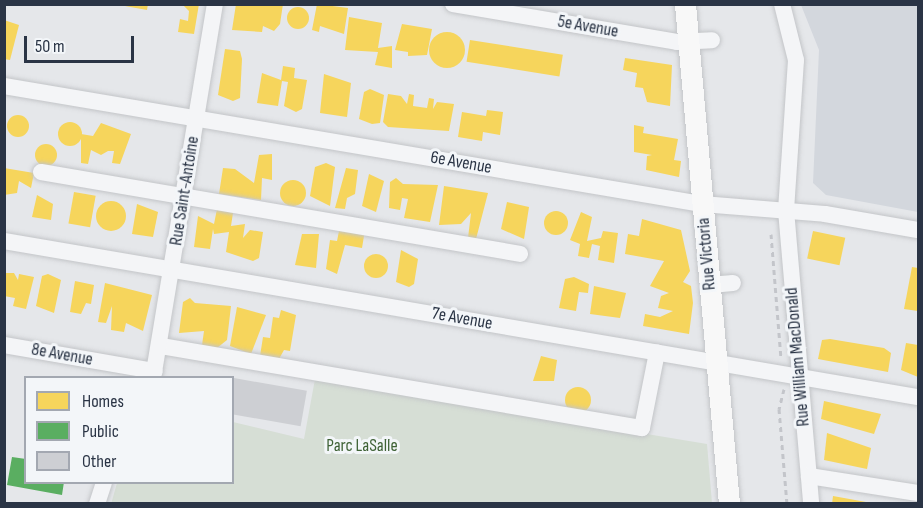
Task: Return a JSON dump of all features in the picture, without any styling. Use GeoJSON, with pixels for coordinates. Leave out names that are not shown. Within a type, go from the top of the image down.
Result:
{"type":"FeatureCollection","features":[{"type":"Feature","properties":{"kind":"main road","name":"Rue Victoria"},"geometry":{"type":"LineString","coordinates":[[685,4],[729,504]]}},
{"type":"Feature","properties":{"kind":"street","name":"Rue Saint-Antoine"},"geometry":{"type":"LineString","coordinates":[[154,374],[161,346],[215,4]]}},
{"type":"Feature","properties":{"kind":"street","name":"5e Avenue"},"geometry":{"type":"LineString","coordinates":[[453,4],[689,42],[712,40]]}},
{"type":"Feature","properties":{"kind":"street","name":"Rue William MacDonald"},"geometry":{"type":"LineString","coordinates":[[782,4],[796,60],[786,210],[811,504]]}},
{"type":"Feature","properties":{"kind":"street","name":"6e Avenue"},"geometry":{"type":"LineString","coordinates":[[4,86],[702,204],[786,210],[918,230]]}},
{"type":"Feature","properties":{"kind":"street"},"geometry":{"type":"LineString","coordinates":[[40,172],[520,254]]}},
{"type":"Feature","properties":{"kind":"street","name":"7e Avenue"},"geometry":{"type":"LineString","coordinates":[[4,242],[918,397]]}},
{"type":"Feature","properties":{"kind":"street"},"geometry":{"type":"LineString","coordinates":[[710,285],[733,283]]}},
{"type":"Feature","properties":{"kind":"street","name":"8e Avenue"},"geometry":{"type":"LineString","coordinates":[[4,345],[154,374]]}},
{"type":"Feature","properties":{"kind":"street"},"geometry":{"type":"LineString","coordinates":[[161,346],[642,428],[657,352]]}},
{"type":"Feature","properties":{"kind":"street"},"geometry":{"type":"LineString","coordinates":[[809,476],[918,493]]}},
{"type":"Feature","properties":{"kind":"street"},"geometry":{"type":"LineString","coordinates":[[97,504],[104,484]]}},
{"type":"Feature","properties":{"kind":"path"},"geometry":{"type":"LineString","coordinates":[[771,227],[781,358]]}},
{"type":"Feature","properties":{"kind":"path"},"geometry":{"type":"LineString","coordinates":[[784,389],[778,409],[787,504]]}},
{"type":"Feature","properties":{"kind":"shaded area"},"geometry":{"type":"Polygon","coordinates":[[[801,5],[918,5],[918,212],[826,195],[813,183],[819,50],[801,5]]]}},
{"type":"Feature","properties":{"kind":"green space","name":"Parc LaSalle"},"geometry":{"type":"Polygon","coordinates":[[[315,379],[707,444],[712,503],[111,504],[117,484],[234,484],[234,422],[304,439],[315,379]]]}},
{"type":"Feature","properties":{"kind":"building: Homes"},"geometry":{"type":"Polygon","coordinates":[[[114,4],[148,4],[147,10],[114,4]]]}},
{"type":"Feature","properties":{"kind":"building: Homes"},"geometry":{"type":"Polygon","coordinates":[[[182,4],[199,4],[194,34],[178,32],[180,19],[188,21],[189,11],[182,4]]]}},
{"type":"Feature","properties":{"kind":"building: Homes"},"geometry":{"type":"Polygon","coordinates":[[[236,4],[283,4],[280,24],[274,31],[263,26],[262,32],[232,30],[236,4]]]}},
{"type":"Feature","properties":{"kind":"building: Homes"},"geometry":{"type":"Polygon","coordinates":[[[317,4],[348,8],[344,34],[320,26],[319,32],[312,30],[317,4]]]}},
{"type":"Feature","properties":{"kind":"building: Homes"},"geometry":{"type":"Polygon","coordinates":[[[298,7],[306,10],[309,18],[306,26],[298,29],[290,26],[287,18],[290,10],[298,7]]]}},
{"type":"Feature","properties":{"kind":"building: Homes"},"geometry":{"type":"Polygon","coordinates":[[[349,17],[382,23],[378,48],[392,46],[392,68],[375,65],[378,52],[345,50],[349,17]]]}},
{"type":"Feature","properties":{"kind":"building: Homes"},"geometry":{"type":"Polygon","coordinates":[[[4,20],[19,25],[10,60],[4,59],[4,20]]]}},
{"type":"Feature","properties":{"kind":"building: Homes"},"geometry":{"type":"Polygon","coordinates":[[[402,24],[432,29],[427,55],[408,56],[408,52],[395,50],[402,24]]]}},
{"type":"Feature","properties":{"kind":"building: Homes"},"geometry":{"type":"Polygon","coordinates":[[[447,32],[459,38],[465,50],[459,62],[447,68],[435,62],[429,50],[435,38],[447,32]]]}},
{"type":"Feature","properties":{"kind":"building: Homes"},"geometry":{"type":"Polygon","coordinates":[[[470,40],[563,55],[559,76],[467,62],[470,40]]]}},
{"type":"Feature","properties":{"kind":"building: Homes"},"geometry":{"type":"Polygon","coordinates":[[[225,49],[240,51],[242,59],[240,98],[233,101],[218,95],[225,49]]]}},
{"type":"Feature","properties":{"kind":"building: Homes"},"geometry":{"type":"Polygon","coordinates":[[[625,58],[672,65],[670,106],[647,102],[643,88],[635,87],[637,73],[623,70],[625,58]]]}},
{"type":"Feature","properties":{"kind":"building: Homes"},"geometry":{"type":"Polygon","coordinates":[[[283,66],[295,68],[294,78],[307,80],[302,109],[296,112],[284,106],[288,82],[282,81],[278,106],[257,103],[262,73],[281,80],[283,66]]]}},
{"type":"Feature","properties":{"kind":"building: Homes"},"geometry":{"type":"Polygon","coordinates":[[[324,74],[351,83],[347,117],[320,113],[324,74]]]}},
{"type":"Feature","properties":{"kind":"building: Homes"},"geometry":{"type":"Polygon","coordinates":[[[370,89],[384,95],[380,123],[372,124],[359,119],[364,92],[370,89]]]}},
{"type":"Feature","properties":{"kind":"building: Homes"},"geometry":{"type":"Polygon","coordinates":[[[388,94],[401,96],[407,104],[409,94],[414,95],[413,106],[427,108],[429,98],[434,99],[433,109],[437,102],[454,104],[449,131],[388,127],[383,122],[388,94]]]}},
{"type":"Feature","properties":{"kind":"building: Homes"},"geometry":{"type":"Polygon","coordinates":[[[487,110],[503,112],[500,135],[483,132],[482,141],[458,137],[462,112],[486,116],[487,110]]]}},
{"type":"Feature","properties":{"kind":"building: Homes"},"geometry":{"type":"Polygon","coordinates":[[[14,115],[22,115],[29,122],[29,130],[22,137],[14,137],[7,130],[7,122],[14,115]]]}},
{"type":"Feature","properties":{"kind":"building: Homes"},"geometry":{"type":"Polygon","coordinates":[[[70,122],[79,125],[82,134],[79,143],[70,146],[61,143],[58,134],[61,125],[70,122]]]}},
{"type":"Feature","properties":{"kind":"building: Homes"},"geometry":{"type":"Polygon","coordinates":[[[101,123],[131,134],[120,164],[112,163],[114,151],[101,155],[91,150],[88,164],[81,163],[81,134],[93,136],[101,123]]]}},
{"type":"Feature","properties":{"kind":"building: Homes"},"geometry":{"type":"Polygon","coordinates":[[[634,125],[644,127],[643,133],[678,139],[674,160],[681,161],[679,177],[646,170],[647,156],[652,155],[634,152],[634,125]]]}},
{"type":"Feature","properties":{"kind":"building: Homes"},"geometry":{"type":"Polygon","coordinates":[[[46,144],[54,147],[57,155],[54,163],[46,166],[38,163],[35,155],[38,147],[46,144]]]}},
{"type":"Feature","properties":{"kind":"building: Homes"},"geometry":{"type":"Polygon","coordinates":[[[272,154],[272,180],[262,178],[261,200],[219,194],[223,168],[235,169],[254,183],[259,155],[272,154]]]}},
{"type":"Feature","properties":{"kind":"building: Homes"},"geometry":{"type":"Polygon","coordinates":[[[326,163],[335,167],[330,206],[310,196],[315,167],[326,163]]]}},
{"type":"Feature","properties":{"kind":"building: Homes"},"geometry":{"type":"Polygon","coordinates":[[[4,168],[34,173],[31,188],[19,181],[17,193],[4,195],[4,168]]]}},
{"type":"Feature","properties":{"kind":"building: Homes"},"geometry":{"type":"Polygon","coordinates":[[[346,168],[358,170],[355,194],[347,198],[345,209],[335,208],[346,168]]]}},
{"type":"Feature","properties":{"kind":"building: Homes"},"geometry":{"type":"Polygon","coordinates":[[[369,174],[384,181],[376,212],[362,206],[369,174]]]}},
{"type":"Feature","properties":{"kind":"building: Homes"},"geometry":{"type":"Polygon","coordinates":[[[396,178],[403,184],[438,185],[430,222],[404,218],[408,199],[402,198],[400,210],[389,208],[390,182],[396,178]]]}},
{"type":"Feature","properties":{"kind":"building: Homes"},"geometry":{"type":"Polygon","coordinates":[[[293,180],[302,184],[306,193],[302,202],[293,206],[284,202],[280,193],[284,184],[293,180]]]}},
{"type":"Feature","properties":{"kind":"building: Homes"},"geometry":{"type":"Polygon","coordinates":[[[444,186],[488,193],[476,239],[468,238],[471,213],[461,224],[439,225],[444,186]]]}},
{"type":"Feature","properties":{"kind":"building: Homes"},"geometry":{"type":"Polygon","coordinates":[[[74,192],[96,196],[90,227],[68,224],[74,192]]]}},
{"type":"Feature","properties":{"kind":"building: Homes"},"geometry":{"type":"Polygon","coordinates":[[[37,195],[53,204],[51,220],[32,217],[37,195]]]}},
{"type":"Feature","properties":{"kind":"building: Homes"},"geometry":{"type":"Polygon","coordinates":[[[111,201],[121,206],[126,216],[121,226],[111,231],[101,226],[96,216],[101,206],[111,201]]]}},
{"type":"Feature","properties":{"kind":"building: Homes"},"geometry":{"type":"Polygon","coordinates":[[[507,202],[529,207],[524,239],[501,229],[507,202]]]}},
{"type":"Feature","properties":{"kind":"building: Homes"},"geometry":{"type":"Polygon","coordinates":[[[137,204],[158,212],[153,237],[132,234],[137,204]]]}},
{"type":"Feature","properties":{"kind":"building: Homes"},"geometry":{"type":"Polygon","coordinates":[[[234,206],[231,226],[245,224],[243,238],[250,230],[263,232],[259,258],[253,261],[226,252],[229,232],[214,234],[213,229],[210,249],[194,247],[198,216],[214,224],[217,209],[234,206]]]}},
{"type":"Feature","properties":{"kind":"building: Homes"},"geometry":{"type":"Polygon","coordinates":[[[556,211],[565,214],[568,223],[565,232],[556,235],[547,232],[544,223],[547,214],[556,211]]]}},
{"type":"Feature","properties":{"kind":"building: Homes"},"geometry":{"type":"Polygon","coordinates":[[[581,212],[592,217],[587,241],[601,238],[603,231],[618,233],[614,263],[598,260],[600,246],[592,244],[589,258],[578,256],[580,244],[570,240],[581,212]]]}},
{"type":"Feature","properties":{"kind":"building: Homes"},"geometry":{"type":"Polygon","coordinates":[[[642,219],[681,230],[690,271],[683,282],[691,286],[693,303],[689,334],[643,326],[645,314],[660,317],[673,311],[658,308],[661,296],[669,293],[650,286],[664,261],[625,254],[628,234],[639,236],[642,219]]]}},
{"type":"Feature","properties":{"kind":"building: Homes"},"geometry":{"type":"Polygon","coordinates":[[[340,226],[365,230],[362,248],[345,245],[337,274],[326,269],[330,240],[337,241],[340,226]]]}},
{"type":"Feature","properties":{"kind":"building: Homes"},"geometry":{"type":"Polygon","coordinates":[[[813,231],[845,238],[839,265],[807,258],[813,231]]]}},
{"type":"Feature","properties":{"kind":"building: Homes"},"geometry":{"type":"Polygon","coordinates":[[[302,234],[319,234],[316,268],[295,265],[302,234]]]}},
{"type":"Feature","properties":{"kind":"building: Homes"},"geometry":{"type":"Polygon","coordinates":[[[401,250],[418,259],[414,284],[409,287],[396,282],[401,250]]]}},
{"type":"Feature","properties":{"kind":"building: Homes"},"geometry":{"type":"Polygon","coordinates":[[[376,254],[385,257],[388,266],[385,275],[376,278],[367,275],[364,266],[367,257],[376,254]]]}},
{"type":"Feature","properties":{"kind":"building: Homes"},"geometry":{"type":"Polygon","coordinates":[[[912,267],[918,268],[918,311],[904,309],[912,267]]]}},
{"type":"Feature","properties":{"kind":"building: Homes"},"geometry":{"type":"Polygon","coordinates":[[[4,273],[14,273],[18,280],[19,274],[34,277],[26,309],[13,306],[15,298],[4,296],[4,273]]]}},
{"type":"Feature","properties":{"kind":"building: Homes"},"geometry":{"type":"Polygon","coordinates":[[[48,274],[61,280],[54,313],[36,306],[42,276],[48,274]]]}},
{"type":"Feature","properties":{"kind":"building: Homes"},"geometry":{"type":"Polygon","coordinates":[[[574,277],[589,284],[588,293],[579,292],[576,311],[559,308],[565,279],[574,277]]]}},
{"type":"Feature","properties":{"kind":"building: Homes"},"geometry":{"type":"Polygon","coordinates":[[[75,281],[94,285],[91,304],[86,303],[81,314],[70,312],[75,281]]]}},
{"type":"Feature","properties":{"kind":"building: Homes"},"geometry":{"type":"Polygon","coordinates":[[[105,283],[152,295],[143,331],[126,323],[124,332],[111,330],[112,306],[106,323],[98,322],[105,283]]]}},
{"type":"Feature","properties":{"kind":"building: Homes"},"geometry":{"type":"Polygon","coordinates":[[[594,286],[626,293],[620,318],[590,314],[594,286]]]}},
{"type":"Feature","properties":{"kind":"building: Homes"},"geometry":{"type":"Polygon","coordinates":[[[190,298],[195,303],[231,306],[227,340],[217,348],[202,345],[204,331],[179,333],[183,302],[190,298]]]}},
{"type":"Feature","properties":{"kind":"building: Homes"},"geometry":{"type":"Polygon","coordinates":[[[237,307],[266,315],[251,354],[230,346],[237,307]]]}},
{"type":"Feature","properties":{"kind":"building: Homes"},"geometry":{"type":"Polygon","coordinates":[[[281,310],[296,315],[290,351],[284,350],[279,359],[260,356],[263,337],[270,338],[273,317],[279,318],[281,310]]]}},
{"type":"Feature","properties":{"kind":"building: Homes"},"geometry":{"type":"Polygon","coordinates":[[[830,339],[884,348],[891,353],[888,372],[818,359],[822,340],[830,339]]]}},
{"type":"Feature","properties":{"kind":"building: Homes"},"geometry":{"type":"Polygon","coordinates":[[[906,343],[918,345],[918,377],[901,370],[906,343]]]}},
{"type":"Feature","properties":{"kind":"building: Homes"},"geometry":{"type":"Polygon","coordinates":[[[541,356],[557,360],[554,381],[533,381],[541,356]]]}},
{"type":"Feature","properties":{"kind":"building: Homes"},"geometry":{"type":"Polygon","coordinates":[[[578,387],[587,391],[591,400],[587,409],[578,413],[569,409],[565,400],[569,391],[578,387]]]}},
{"type":"Feature","properties":{"kind":"building: Homes"},"geometry":{"type":"Polygon","coordinates":[[[824,401],[881,414],[874,434],[821,419],[824,401]]]}},
{"type":"Feature","properties":{"kind":"building: Homes"},"geometry":{"type":"Polygon","coordinates":[[[827,433],[871,448],[867,469],[824,460],[827,433]]]}},
{"type":"Feature","properties":{"kind":"building: Homes"},"geometry":{"type":"Polygon","coordinates":[[[833,496],[866,502],[866,504],[832,504],[833,496]]]}},
{"type":"Feature","properties":{"kind":"building: Public"},"geometry":{"type":"Polygon","coordinates":[[[12,457],[24,459],[24,484],[64,484],[62,495],[7,485],[12,457]]]}},
{"type":"Feature","properties":{"kind":"building: Other"},"geometry":{"type":"Polygon","coordinates":[[[234,378],[307,391],[301,426],[234,415],[234,378]]]}}]}
